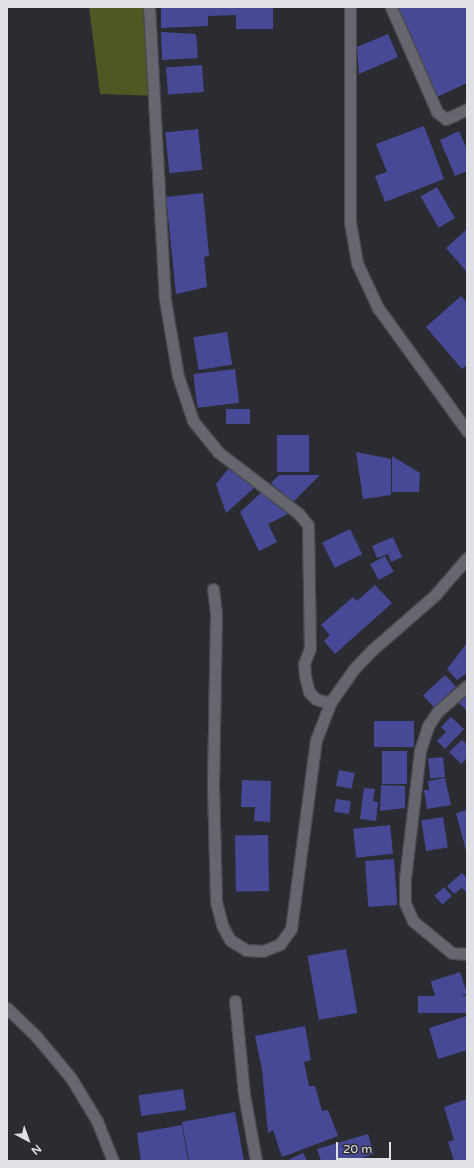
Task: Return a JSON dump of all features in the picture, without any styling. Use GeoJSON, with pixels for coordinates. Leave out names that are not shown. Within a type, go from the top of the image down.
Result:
{"type":"FeatureCollection","features":[{"type":"Feature","properties":{"kind":"street"},"geometry":{"type":"LineString","coordinates":[[149,7],[165,300],[178,376],[193,420],[218,452],[299,514],[308,525],[310,648],[304,664],[305,676],[309,692],[316,699],[330,703]]}},
{"type":"Feature","properties":{"kind":"street"},"geometry":{"type":"LineString","coordinates":[[350,7],[350,222],[357,263],[378,308],[467,431]]}},
{"type":"Feature","properties":{"kind":"street"},"geometry":{"type":"LineString","coordinates":[[391,7],[437,112],[446,119],[467,109]]}},
{"type":"Feature","properties":{"kind":"street"},"geometry":{"type":"LineString","coordinates":[[212,589],[216,614],[213,785],[216,902],[222,925],[230,940],[246,950],[263,951],[280,944],[291,930],[316,740],[330,703],[354,669],[372,650],[435,595],[467,558]]}},
{"type":"Feature","properties":{"kind":"street"},"geometry":{"type":"LineString","coordinates":[[467,686],[438,711],[426,732],[420,751],[404,879],[405,903],[413,921],[452,953],[467,954]]}},
{"type":"Feature","properties":{"kind":"street"},"geometry":{"type":"LineString","coordinates":[[235,1001],[244,1094],[256,1161]]}},
{"type":"Feature","properties":{"kind":"street"},"geometry":{"type":"LineString","coordinates":[[7,1008],[36,1036],[71,1078],[97,1121],[114,1161]]}},
{"type":"Feature","properties":{"kind":"green space"},"geometry":{"type":"Polygon","coordinates":[[[89,7],[150,7],[160,96],[100,94],[89,7]]]}},
{"type":"Feature","properties":{"kind":"building"},"geometry":{"type":"Polygon","coordinates":[[[161,7],[273,7],[273,29],[236,29],[236,15],[208,16],[208,26],[161,28],[161,7]]]}},
{"type":"Feature","properties":{"kind":"building"},"geometry":{"type":"Polygon","coordinates":[[[394,7],[467,7],[467,83],[437,97],[394,7]]]}},
{"type":"Feature","properties":{"kind":"building"},"geometry":{"type":"Polygon","coordinates":[[[161,32],[196,34],[198,58],[162,60],[161,32]]]}},
{"type":"Feature","properties":{"kind":"building"},"geometry":{"type":"Polygon","coordinates":[[[388,34],[398,57],[359,74],[357,47],[388,34]]]}},
{"type":"Feature","properties":{"kind":"building"},"geometry":{"type":"Polygon","coordinates":[[[202,65],[204,92],[168,94],[166,68],[202,65]]]}},
{"type":"Feature","properties":{"kind":"building"},"geometry":{"type":"Polygon","coordinates":[[[424,126],[444,179],[385,202],[375,176],[387,172],[376,144],[424,126]]]}},
{"type":"Feature","properties":{"kind":"building"},"geometry":{"type":"Polygon","coordinates":[[[198,129],[202,170],[169,173],[165,132],[198,129]]]}},
{"type":"Feature","properties":{"kind":"building"},"geometry":{"type":"Polygon","coordinates":[[[459,131],[467,150],[467,171],[455,176],[440,140],[459,131]]]}},
{"type":"Feature","properties":{"kind":"building"},"geometry":{"type":"Polygon","coordinates":[[[437,187],[455,218],[439,228],[421,197],[437,187]]]}},
{"type":"Feature","properties":{"kind":"building"},"geometry":{"type":"Polygon","coordinates":[[[203,193],[209,256],[204,257],[207,287],[176,294],[166,197],[203,193]]]}},
{"type":"Feature","properties":{"kind":"building"},"geometry":{"type":"Polygon","coordinates":[[[467,229],[467,272],[446,248],[467,229]]]}},
{"type":"Feature","properties":{"kind":"building"},"geometry":{"type":"Polygon","coordinates":[[[461,296],[467,303],[467,365],[462,369],[426,327],[461,296]]]}},
{"type":"Feature","properties":{"kind":"building"},"geometry":{"type":"Polygon","coordinates":[[[227,332],[232,365],[199,370],[193,337],[227,332]]]}},
{"type":"Feature","properties":{"kind":"building"},"geometry":{"type":"Polygon","coordinates":[[[235,369],[239,403],[197,408],[193,374],[235,369]]]}},
{"type":"Feature","properties":{"kind":"building"},"geometry":{"type":"Polygon","coordinates":[[[226,409],[250,409],[250,424],[226,424],[226,409]]]}},
{"type":"Feature","properties":{"kind":"building"},"geometry":{"type":"Polygon","coordinates":[[[277,435],[309,435],[309,472],[277,472],[277,435]]]}},
{"type":"Feature","properties":{"kind":"building"},"geometry":{"type":"Polygon","coordinates":[[[356,452],[391,459],[391,495],[363,499],[356,452]]]}},
{"type":"Feature","properties":{"kind":"building"},"geometry":{"type":"Polygon","coordinates":[[[392,456],[420,473],[419,492],[392,492],[392,456]]]}},
{"type":"Feature","properties":{"kind":"building"},"geometry":{"type":"Polygon","coordinates":[[[229,468],[254,488],[226,513],[216,484],[229,468]]]}},
{"type":"Feature","properties":{"kind":"building"},"geometry":{"type":"Polygon","coordinates":[[[279,475],[320,475],[293,502],[271,483],[279,475]]]}},
{"type":"Feature","properties":{"kind":"building"},"geometry":{"type":"Polygon","coordinates":[[[263,491],[292,512],[268,524],[277,542],[259,551],[240,512],[263,491]]]}},
{"type":"Feature","properties":{"kind":"building"},"geometry":{"type":"Polygon","coordinates":[[[350,529],[362,554],[334,568],[322,543],[350,529]]]}},
{"type":"Feature","properties":{"kind":"building"},"geometry":{"type":"Polygon","coordinates":[[[393,537],[402,557],[391,562],[388,554],[377,558],[372,546],[393,537]]]}},
{"type":"Feature","properties":{"kind":"building"},"geometry":{"type":"Polygon","coordinates":[[[385,556],[394,572],[379,580],[370,564],[385,556]]]}},
{"type":"Feature","properties":{"kind":"building"},"geometry":{"type":"Polygon","coordinates":[[[375,585],[392,603],[335,654],[324,641],[330,635],[321,625],[353,597],[357,601],[375,585]]]}},
{"type":"Feature","properties":{"kind":"building"},"geometry":{"type":"Polygon","coordinates":[[[467,643],[467,673],[457,680],[447,669],[467,643]]]}},
{"type":"Feature","properties":{"kind":"building"},"geometry":{"type":"Polygon","coordinates":[[[445,675],[456,687],[434,707],[423,695],[445,675]]]}},
{"type":"Feature","properties":{"kind":"building"},"geometry":{"type":"Polygon","coordinates":[[[467,696],[467,711],[459,703],[467,696]]]}},
{"type":"Feature","properties":{"kind":"building"},"geometry":{"type":"Polygon","coordinates":[[[451,717],[464,729],[445,749],[437,741],[446,732],[441,727],[451,717]]]}},
{"type":"Feature","properties":{"kind":"building"},"geometry":{"type":"Polygon","coordinates":[[[374,721],[414,721],[414,747],[374,747],[374,721]]]}},
{"type":"Feature","properties":{"kind":"building"},"geometry":{"type":"Polygon","coordinates":[[[462,740],[467,745],[467,758],[461,764],[449,752],[462,740]]]}},
{"type":"Feature","properties":{"kind":"building"},"geometry":{"type":"Polygon","coordinates":[[[382,751],[407,751],[407,784],[382,784],[382,751]]]}},
{"type":"Feature","properties":{"kind":"building"},"geometry":{"type":"Polygon","coordinates":[[[443,757],[445,777],[430,778],[428,759],[443,757]]]}},
{"type":"Feature","properties":{"kind":"building"},"geometry":{"type":"Polygon","coordinates":[[[339,770],[355,773],[352,789],[336,786],[339,770]]]}},
{"type":"Feature","properties":{"kind":"building"},"geometry":{"type":"Polygon","coordinates":[[[445,778],[451,805],[427,809],[424,790],[429,790],[428,781],[445,778]]]}},
{"type":"Feature","properties":{"kind":"building"},"geometry":{"type":"Polygon","coordinates":[[[242,780],[271,781],[270,822],[254,821],[255,807],[241,807],[242,780]]]}},
{"type":"Feature","properties":{"kind":"building"},"geometry":{"type":"Polygon","coordinates":[[[381,785],[405,786],[405,808],[380,811],[381,785]]]}},
{"type":"Feature","properties":{"kind":"building"},"geometry":{"type":"Polygon","coordinates":[[[364,788],[375,789],[373,801],[378,802],[376,821],[360,819],[364,788]]]}},
{"type":"Feature","properties":{"kind":"building"},"geometry":{"type":"Polygon","coordinates":[[[336,799],[351,801],[349,814],[334,812],[336,799]]]}},
{"type":"Feature","properties":{"kind":"building"},"geometry":{"type":"Polygon","coordinates":[[[467,810],[467,854],[456,813],[467,810]]]}},
{"type":"Feature","properties":{"kind":"building"},"geometry":{"type":"Polygon","coordinates":[[[443,817],[448,848],[426,851],[421,820],[443,817]]]}},
{"type":"Feature","properties":{"kind":"building"},"geometry":{"type":"Polygon","coordinates":[[[390,825],[393,854],[356,858],[353,829],[390,825]]]}},
{"type":"Feature","properties":{"kind":"building"},"geometry":{"type":"Polygon","coordinates":[[[268,835],[269,891],[236,892],[235,836],[268,835]]]}},
{"type":"Feature","properties":{"kind":"building"},"geometry":{"type":"Polygon","coordinates":[[[394,859],[397,905],[368,907],[365,861],[394,859]]]}},
{"type":"Feature","properties":{"kind":"building"},"geometry":{"type":"Polygon","coordinates":[[[462,873],[467,878],[467,893],[462,888],[454,894],[447,886],[462,873]]]}},
{"type":"Feature","properties":{"kind":"building"},"geometry":{"type":"Polygon","coordinates":[[[444,887],[452,896],[442,905],[434,896],[444,887]]]}},
{"type":"Feature","properties":{"kind":"building"},"geometry":{"type":"Polygon","coordinates":[[[346,949],[357,1013],[319,1020],[308,956],[346,949]]]}},
{"type":"Feature","properties":{"kind":"building"},"geometry":{"type":"Polygon","coordinates":[[[460,972],[467,994],[438,1003],[431,982],[460,972]]]}},
{"type":"Feature","properties":{"kind":"building"},"geometry":{"type":"Polygon","coordinates":[[[418,996],[467,996],[467,1013],[418,1013],[418,996]]]}},
{"type":"Feature","properties":{"kind":"building"},"geometry":{"type":"Polygon","coordinates":[[[467,1016],[467,1050],[438,1059],[429,1028],[467,1016]]]}},
{"type":"Feature","properties":{"kind":"building"},"geometry":{"type":"Polygon","coordinates":[[[305,1026],[311,1060],[304,1062],[309,1086],[315,1086],[322,1111],[328,1110],[338,1136],[282,1157],[273,1130],[268,1133],[262,1070],[255,1036],[305,1026]]]}},
{"type":"Feature","properties":{"kind":"building"},"geometry":{"type":"Polygon","coordinates":[[[183,1089],[186,1110],[141,1116],[138,1095],[183,1089]]]}},
{"type":"Feature","properties":{"kind":"building"},"geometry":{"type":"Polygon","coordinates":[[[467,1099],[467,1161],[454,1161],[448,1142],[454,1140],[444,1107],[467,1099]]]}},
{"type":"Feature","properties":{"kind":"building"},"geometry":{"type":"Polygon","coordinates":[[[235,1112],[244,1161],[189,1161],[182,1122],[235,1112]]]}},
{"type":"Feature","properties":{"kind":"building"},"geometry":{"type":"Polygon","coordinates":[[[182,1125],[188,1161],[141,1161],[137,1133],[182,1125]]]}},
{"type":"Feature","properties":{"kind":"building"},"geometry":{"type":"Polygon","coordinates":[[[368,1134],[374,1154],[352,1161],[321,1161],[317,1149],[368,1134]]]}},
{"type":"Feature","properties":{"kind":"building"},"geometry":{"type":"Polygon","coordinates":[[[303,1153],[307,1161],[286,1161],[303,1153]]]}}]}
